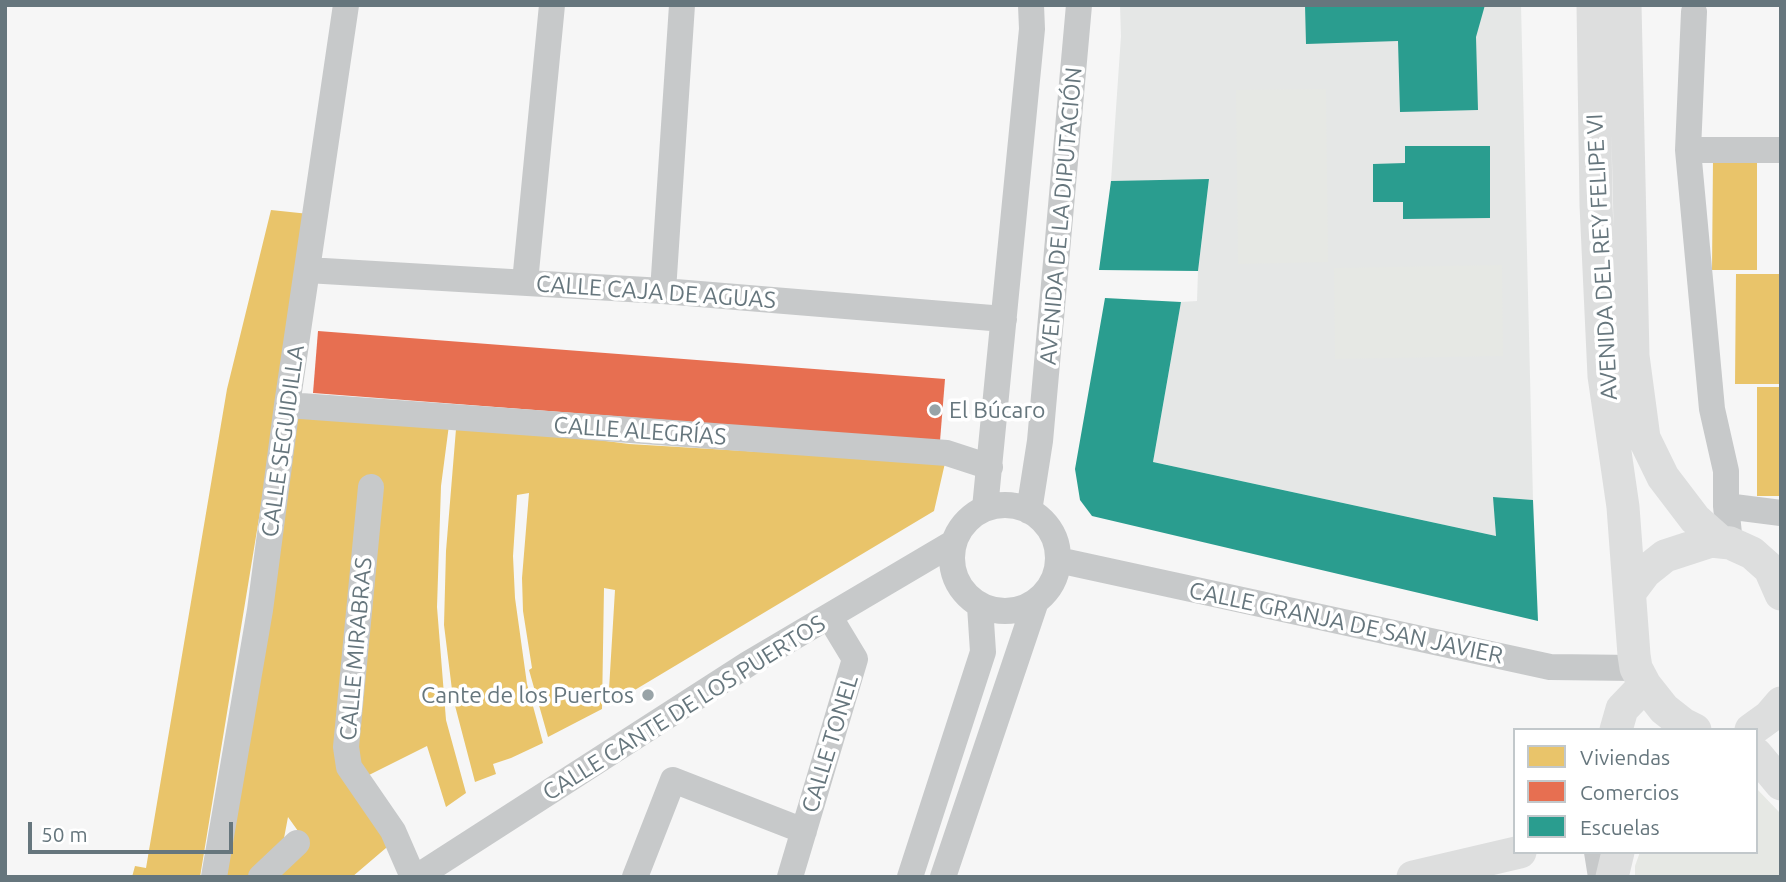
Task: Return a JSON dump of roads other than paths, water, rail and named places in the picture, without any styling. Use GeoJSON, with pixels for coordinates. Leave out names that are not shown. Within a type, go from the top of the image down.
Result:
{"type":"FeatureCollection","features":[{"type":"Feature","properties":{"kind":"main road","name":"AVENIDA DEL REY FELIPE VI"},"geometry":{"type":"LineString","coordinates":[[1593,5],[1596,205],[1604,376],[1623,507],[1631,624],[1641,676]]}},
{"type":"Feature","properties":{"kind":"main road","name":"AVENIDA DEL REY FELIPE VI"},"geometry":{"type":"LineString","coordinates":[[1625,5],[1633,356],[1644,438],[1663,477],[1695,519],[1726,543],[1752,553],[1770,569],[1781,594]]}},
{"type":"Feature","properties":{"kind":"main road"},"geometry":{"type":"LineString","coordinates":[[1630,592],[1645,572],[1665,556],[1711,541],[1726,543]]}},
{"type":"Feature","properties":{"kind":"main road"},"geometry":{"type":"LineString","coordinates":[[1617,728],[1622,709],[1641,676],[1664,709],[1692,728]]}},
{"type":"Feature","properties":{"kind":"main road"},"geometry":{"type":"LineString","coordinates":[[1754,728],[1769,717],[1781,703]]}},
{"type":"Feature","properties":{"kind":"main road"},"geometry":{"type":"LineString","coordinates":[[1758,756],[1781,783]]}},
{"type":"Feature","properties":{"kind":"main road"},"geometry":{"type":"LineString","coordinates":[[1413,877],[1513,854]]}},
{"type":"Feature","properties":{"kind":"main road"},"geometry":{"type":"LineString","coordinates":[[1612,877],[1618,854]]}},
{"type":"Feature","properties":{"kind":"street","name":"CALLE SEGUIDILLA"},"geometry":{"type":"LineString","coordinates":[[214,877],[260,610],[287,405],[346,5]]}},
{"type":"Feature","properties":{"kind":"street"},"geometry":{"type":"LineString","coordinates":[[525,282],[552,5]]}},
{"type":"Feature","properties":{"kind":"street"},"geometry":{"type":"LineString","coordinates":[[663,290],[682,5]]}},
{"type":"Feature","properties":{"kind":"street","name":"AVENIDA DE LA DIPUTACIÓN"},"geometry":{"type":"LineString","coordinates":[[985,508],[1031,29],[1031,5]]}},
{"type":"Feature","properties":{"kind":"street","name":"AVENIDA DE LA DIPUTACIÓN"},"geometry":{"type":"LineString","coordinates":[[1030,511],[1040,441],[1079,5]]}},
{"type":"Feature","properties":{"kind":"street"},"geometry":{"type":"LineString","coordinates":[[1694,12],[1688,150],[1712,409],[1726,471],[1726,543]]}},
{"type":"Feature","properties":{"kind":"street"},"geometry":{"type":"LineString","coordinates":[[1688,150],[1781,149]]}},
{"type":"Feature","properties":{"kind":"street","name":"CALLE CAJA DE AGUAS"},"geometry":{"type":"LineString","coordinates":[[307,270],[663,290],[1004,319]]}},
{"type":"Feature","properties":{"kind":"street","name":"CALLE ALEGRÍAS"},"geometry":{"type":"LineString","coordinates":[[287,405],[947,453],[990,467]]}},
{"type":"Feature","properties":{"kind":"street","name":"CALLE MIRABRAS"},"geometry":{"type":"LineString","coordinates":[[371,487],[346,747],[349,767],[393,831],[415,877]]}},
{"type":"Feature","properties":{"kind":"street"},"geometry":{"type":"LineString","coordinates":[[1007,505],[1030,511],[1051,531],[1057,545],[1055,576],[1048,590],[1036,601],[1018,610],[999,611],[979,606],[965,595],[955,579],[951,561],[953,543],[966,522],[985,508],[1007,505]]}},
{"type":"Feature","properties":{"kind":"street"},"geometry":{"type":"LineString","coordinates":[[1726,506],[1781,513]]}},
{"type":"Feature","properties":{"kind":"street","name":"CALLE CANTE DE LOS PUERTOS"},"geometry":{"type":"LineString","coordinates":[[415,877],[748,664],[953,543]]}},
{"type":"Feature","properties":{"kind":"street","name":"CALLE GRANJA DE SAN JAVIER"},"geometry":{"type":"LineString","coordinates":[[1058,560],[1550,667],[1641,676]]}},
{"type":"Feature","properties":{"kind":"street"},"geometry":{"type":"LineString","coordinates":[[943,877],[1036,601]]}},
{"type":"Feature","properties":{"kind":"street"},"geometry":{"type":"LineString","coordinates":[[910,877],[984,652],[979,606]]}},
{"type":"Feature","properties":{"kind":"street","name":"CALLE TONEL"},"geometry":{"type":"LineString","coordinates":[[790,877],[855,659],[829,616]]}},
{"type":"Feature","properties":{"kind":"street"},"geometry":{"type":"LineString","coordinates":[[635,877],[673,780],[804,831]]}},
{"type":"Feature","properties":{"kind":"street"},"geometry":{"type":"LineString","coordinates":[[261,877],[297,844]]}},
{"type":"Feature","properties":{"kind":"street"},"geometry":{"type":"LineString","coordinates":[[1597,854],[1601,877]]}},
{"type":"Feature","properties":{"kind":"place","name":"El Búcaro"},"geometry":{"type":"Point","coordinates":[935,410]}},
{"type":"Feature","properties":{"kind":"place","name":"Cante de los Puertos"},"geometry":{"type":"Point","coordinates":[648,695]}}]}
